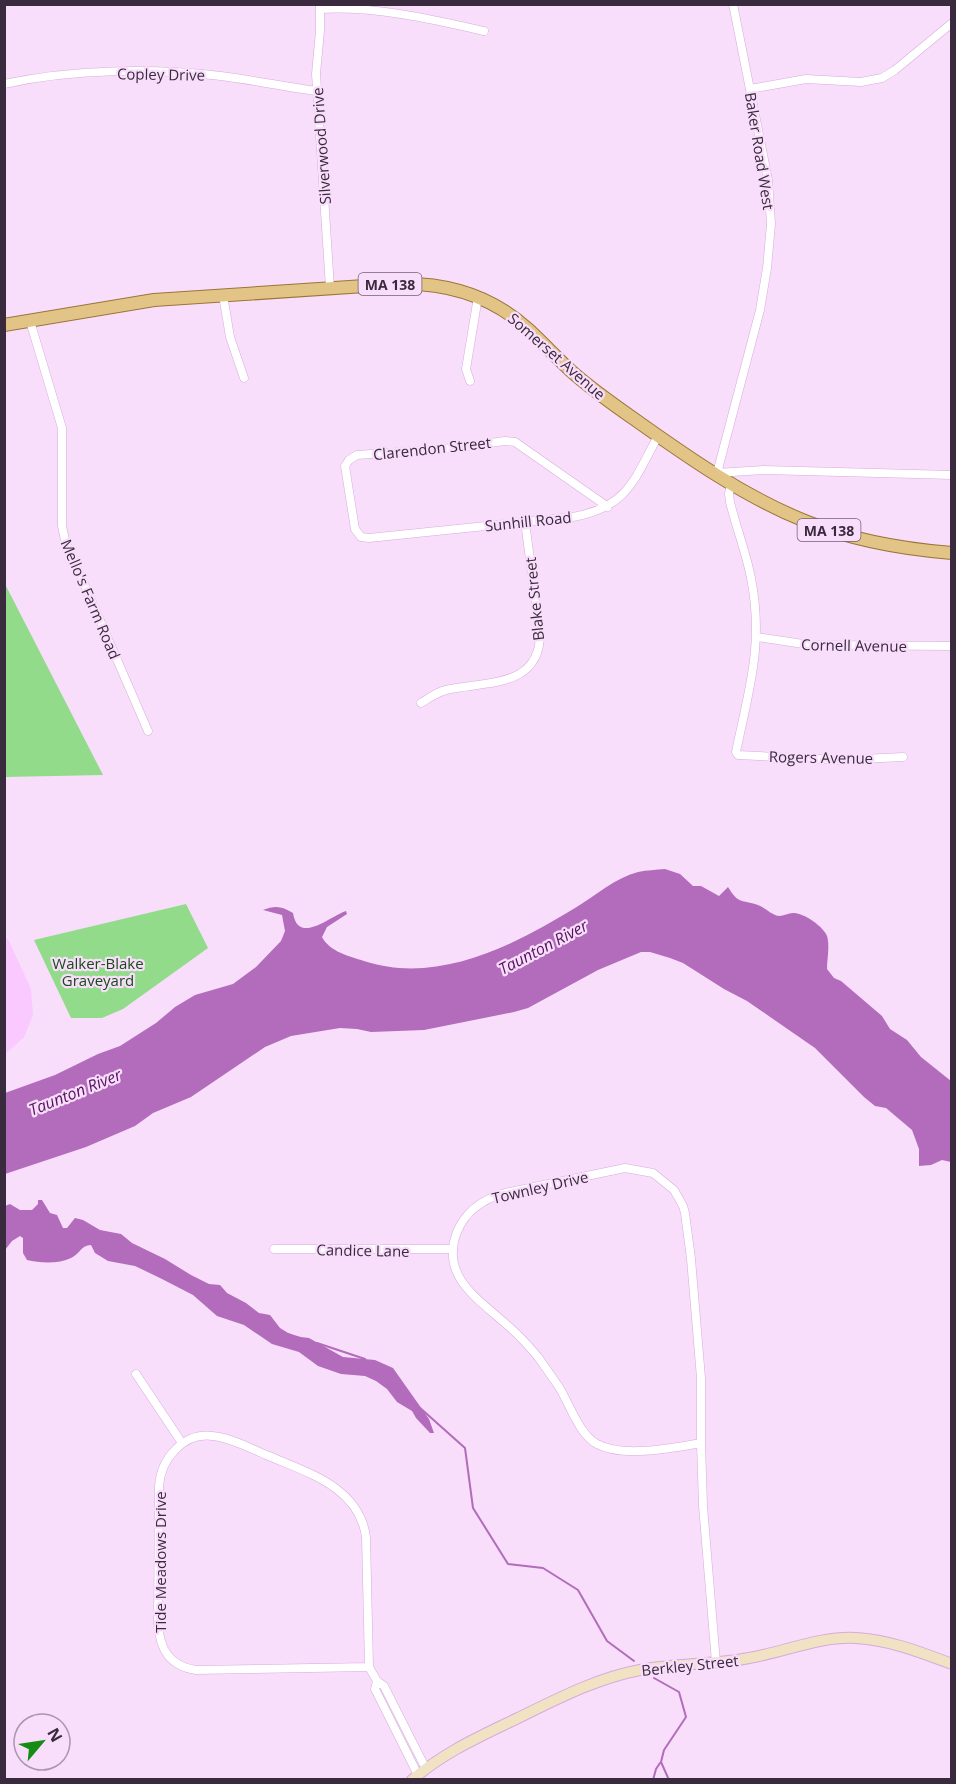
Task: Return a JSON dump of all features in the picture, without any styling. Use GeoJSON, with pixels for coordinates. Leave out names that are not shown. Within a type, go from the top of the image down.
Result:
{"type":"FeatureCollection","features":[{"type":"Feature","properties":{"kind":"main road","name":"Somerset Avenue"},"geometry":{"type":"LineString","coordinates":[[4,325],[146,301],[330,288],[427,284],[453,288],[478,297],[512,316],[581,380],[658,436],[717,473]]}},
{"type":"Feature","properties":{"kind":"main road","name":"MA 138"},"geometry":{"type":"LineString","coordinates":[[717,473],[777,509],[835,532],[883,544],[951,553]]}},
{"type":"Feature","properties":{"kind":"main road","name":"Berkley Street"},"geometry":{"type":"LineString","coordinates":[[419,1774],[478,1736],[598,1682],[650,1668],[751,1658],[813,1643],[846,1638],[893,1643],[951,1664]]}},
{"type":"Feature","properties":{"kind":"street","name":"Baker Road West"},"geometry":{"type":"LineString","coordinates":[[717,473],[760,310],[771,215],[768,180],[733,4]]}},
{"type":"Feature","properties":{"kind":"street"},"geometry":{"type":"LineString","coordinates":[[320,7],[386,13],[484,31]]}},
{"type":"Feature","properties":{"kind":"street","name":"Silverwood Drive"},"geometry":{"type":"LineString","coordinates":[[320,7],[316,74],[330,288]]}},
{"type":"Feature","properties":{"kind":"street"},"geometry":{"type":"LineString","coordinates":[[750,89],[806,79],[861,82],[882,78],[895,70],[951,23]]}},
{"type":"Feature","properties":{"kind":"street","name":"Copley Drive"},"geometry":{"type":"LineString","coordinates":[[4,84],[67,75],[169,72],[244,79],[317,91]]}},
{"type":"Feature","properties":{"kind":"street"},"geometry":{"type":"LineString","coordinates":[[223,295],[231,337],[244,378]]}},
{"type":"Feature","properties":{"kind":"street"},"geometry":{"type":"LineString","coordinates":[[470,381],[466,369],[478,297]]}},
{"type":"Feature","properties":{"kind":"street","name":"Mello's Farm Road"},"geometry":{"type":"LineString","coordinates":[[30,321],[62,428],[62,526],[65,540],[148,731]]}},
{"type":"Feature","properties":{"kind":"street","name":"Sunhill Road"},"geometry":{"type":"LineString","coordinates":[[359,535],[369,538],[579,516],[608,507],[627,490],[658,436]]}},
{"type":"Feature","properties":{"kind":"street","name":"Clarendon Street"},"geometry":{"type":"LineString","coordinates":[[359,535],[354,526],[345,469],[349,460],[357,455],[433,450],[505,441],[516,442],[608,507]]}},
{"type":"Feature","properties":{"kind":"street"},"geometry":{"type":"LineString","coordinates":[[717,473],[764,470],[951,475]]}},
{"type":"Feature","properties":{"kind":"street"},"geometry":{"type":"LineString","coordinates":[[731,483],[729,502],[751,576],[757,638]]}},
{"type":"Feature","properties":{"kind":"street","name":"Blake Street"},"geometry":{"type":"LineString","coordinates":[[421,703],[447,690],[511,679],[524,671],[535,658],[540,634],[525,522]]}},
{"type":"Feature","properties":{"kind":"street","name":"Cornell Avenue"},"geometry":{"type":"LineString","coordinates":[[757,638],[810,645],[951,646]]}},
{"type":"Feature","properties":{"kind":"street","name":"Rogers Avenue"},"geometry":{"type":"LineString","coordinates":[[757,638],[755,662],[736,752],[738,755],[850,760],[903,757]]}},
{"type":"Feature","properties":{"kind":"street","name":"Townley Drive"},"geometry":{"type":"LineString","coordinates":[[452,1249],[465,1216],[486,1199],[494,1196],[625,1168],[646,1170],[659,1177],[674,1190],[685,1214],[700,1364],[703,1499],[716,1663]]}},
{"type":"Feature","properties":{"kind":"street","name":"Candice Lane"},"geometry":{"type":"LineString","coordinates":[[274,1249],[452,1249]]}},
{"type":"Feature","properties":{"kind":"street"},"geometry":{"type":"LineString","coordinates":[[452,1249],[456,1270],[465,1287],[519,1335],[558,1386],[582,1428],[595,1442],[622,1450],[667,1448],[701,1443]]}},
{"type":"Feature","properties":{"kind":"street"},"geometry":{"type":"LineString","coordinates":[[136,1374],[182,1443],[200,1436],[222,1438],[313,1474],[335,1487],[350,1501],[363,1522],[366,1537],[369,1667],[377,1681],[375,1689],[419,1774]]}},
{"type":"Feature","properties":{"kind":"street","name":"Tide Meadows Drive"},"geometry":{"type":"LineString","coordinates":[[182,1443],[162,1468],[159,1486],[158,1624],[160,1643],[169,1658],[182,1667],[196,1670],[369,1667]]}},
{"type":"Feature","properties":{"kind":"shaded area"},"geometry":{"type":"Polygon","coordinates":[[[8,939],[31,989],[33,1015],[24,1037],[5,1054],[4,940],[8,939]]]}},
{"type":"Feature","properties":{"kind":"green space"},"geometry":{"type":"Polygon","coordinates":[[[5,584],[103,775],[5,777],[5,584]]]}},
{"type":"Feature","properties":{"kind":"green space","name":"Walker-Blake Graveyard"},"geometry":{"type":"Polygon","coordinates":[[[186,904],[208,948],[123,1009],[102,1018],[71,1018],[34,940],[186,904]]]}},
{"type":"Feature","properties":{"kind":"water","name":"Taunton River"},"geometry":{"type":"Polygon","coordinates":[[[665,869],[680,874],[693,886],[701,886],[719,896],[728,887],[735,897],[758,905],[773,914],[779,916],[797,913],[822,928],[828,940],[827,969],[834,978],[841,981],[882,1016],[890,1029],[907,1040],[921,1057],[951,1081],[951,1162],[942,1160],[931,1165],[919,1166],[919,1149],[912,1130],[886,1108],[875,1106],[864,1097],[815,1048],[747,1001],[683,963],[650,952],[641,952],[598,970],[528,1008],[514,1012],[424,1030],[371,1032],[340,1028],[291,1036],[265,1047],[191,1097],[153,1113],[135,1126],[86,1147],[5,1174],[5,1093],[55,1075],[120,1046],[195,995],[233,984],[256,967],[281,941],[285,931],[282,915],[263,910],[271,907],[285,909],[293,913],[296,922],[301,927],[307,928],[323,923],[346,911],[347,914],[327,927],[322,937],[330,946],[340,953],[364,961],[391,967],[419,968],[446,965],[500,948],[551,922],[621,878],[638,872],[665,869]]]}},
{"type":"Feature","properties":{"kind":"water"},"geometry":{"type":"Polygon","coordinates":[[[38,1200],[42,1200],[50,1213],[57,1215],[63,1228],[67,1228],[75,1218],[100,1230],[121,1234],[132,1243],[191,1275],[209,1284],[220,1285],[227,1293],[259,1313],[270,1315],[280,1328],[293,1336],[309,1338],[343,1357],[375,1360],[393,1368],[429,1419],[434,1433],[430,1433],[412,1411],[397,1402],[387,1389],[376,1381],[365,1376],[341,1374],[318,1366],[299,1352],[272,1344],[244,1325],[217,1316],[193,1295],[160,1278],[135,1266],[108,1261],[95,1253],[91,1245],[85,1246],[71,1258],[55,1262],[27,1260],[23,1253],[23,1238],[20,1236],[12,1241],[5,1250],[5,1206],[10,1204],[20,1210],[32,1210],[38,1204],[38,1200]]]}},
{"type":"Feature","properties":{"kind":"waterway"},"geometry":{"type":"LineString","coordinates":[[288,1334],[300,1338]]}},
{"type":"Feature","properties":{"kind":"waterway"},"geometry":{"type":"LineString","coordinates":[[317,1343],[365,1359]]}},
{"type":"Feature","properties":{"kind":"waterway"},"geometry":{"type":"LineString","coordinates":[[419,1407],[465,1448],[473,1508],[508,1564],[543,1568],[578,1590],[607,1641],[634,1661]]}},
{"type":"Feature","properties":{"kind":"waterway"},"geometry":{"type":"LineString","coordinates":[[654,1678],[679,1692],[686,1717],[664,1750],[661,1762],[669,1780]]}},
{"type":"Feature","properties":{"kind":"waterway"},"geometry":{"type":"LineString","coordinates":[[653,1780],[660,1763]]}}]}
